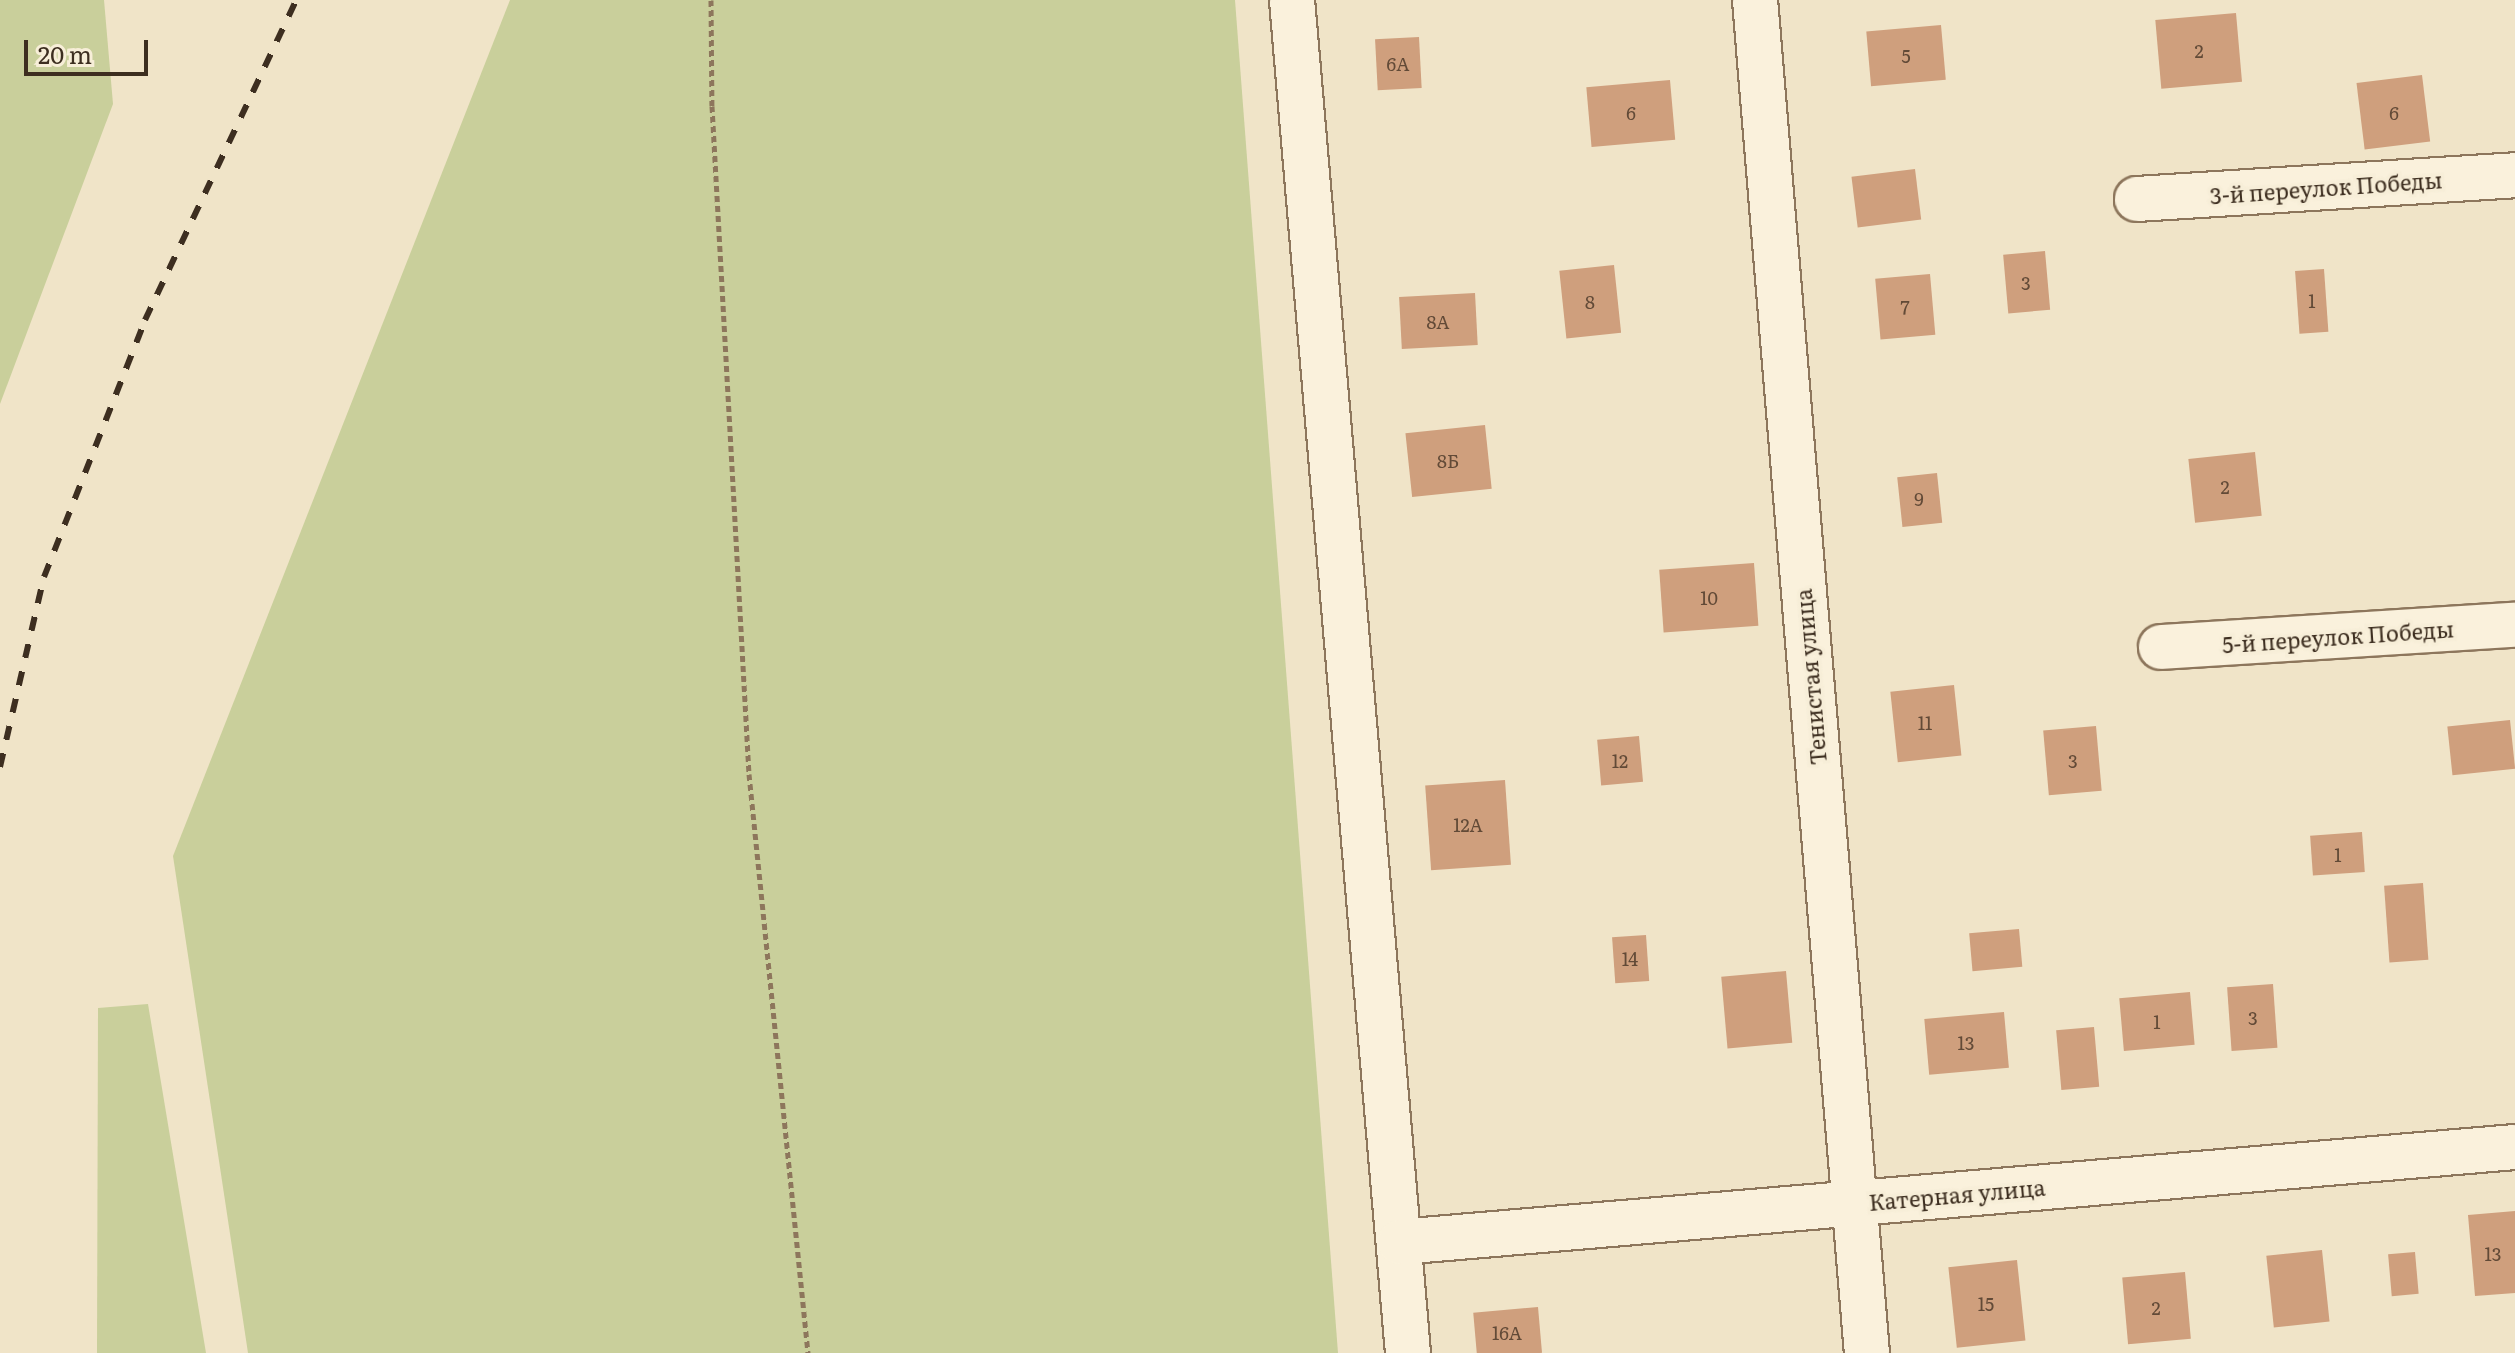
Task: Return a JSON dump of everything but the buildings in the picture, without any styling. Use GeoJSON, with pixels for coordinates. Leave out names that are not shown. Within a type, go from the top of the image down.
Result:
{"type":"FeatureCollection","features":[{"type":"Feature","properties":{"kind":"street"},"geometry":{"type":"LineString","coordinates":[[1292,0],[1408,1353]]}},
{"type":"Feature","properties":{"kind":"street","name":"Тенистая улица"},"geometry":{"type":"LineString","coordinates":[[1755,0],[1867,1353]]}},
{"type":"Feature","properties":{"kind":"street","name":"3-й переулок Победы"},"geometry":{"type":"LineString","coordinates":[[2137,199],[2515,175]]}},
{"type":"Feature","properties":{"kind":"street","name":"5-й переулок Победы"},"geometry":{"type":"LineString","coordinates":[[2161,647],[2515,625]]}},
{"type":"Feature","properties":{"kind":"street","name":"Катерная улица"},"geometry":{"type":"LineString","coordinates":[[1400,1242],[2515,1147]]}},
{"type":"Feature","properties":{"kind":"path"},"geometry":{"type":"LineString","coordinates":[[711,0],[712,106],[749,774],[808,1353]]}},
{"type":"Feature","properties":{"kind":"green space"},"geometry":{"type":"Polygon","coordinates":[[[0,0],[104,0],[113,104],[0,404],[0,0]]]}},
{"type":"Feature","properties":{"kind":"green space"},"geometry":{"type":"Polygon","coordinates":[[[510,0],[1235,0],[1338,1353],[248,1353],[173,856],[510,0]]]}},
{"type":"Feature","properties":{"kind":"green space"},"geometry":{"type":"Polygon","coordinates":[[[148,1004],[206,1353],[97,1353],[98,1008],[148,1004]]]}},
{"type":"Feature","properties":{"kind":"railway"},"geometry":{"type":"LineString","coordinates":[[0,767],[44,577],[145,320],[296,0]]}}]}
